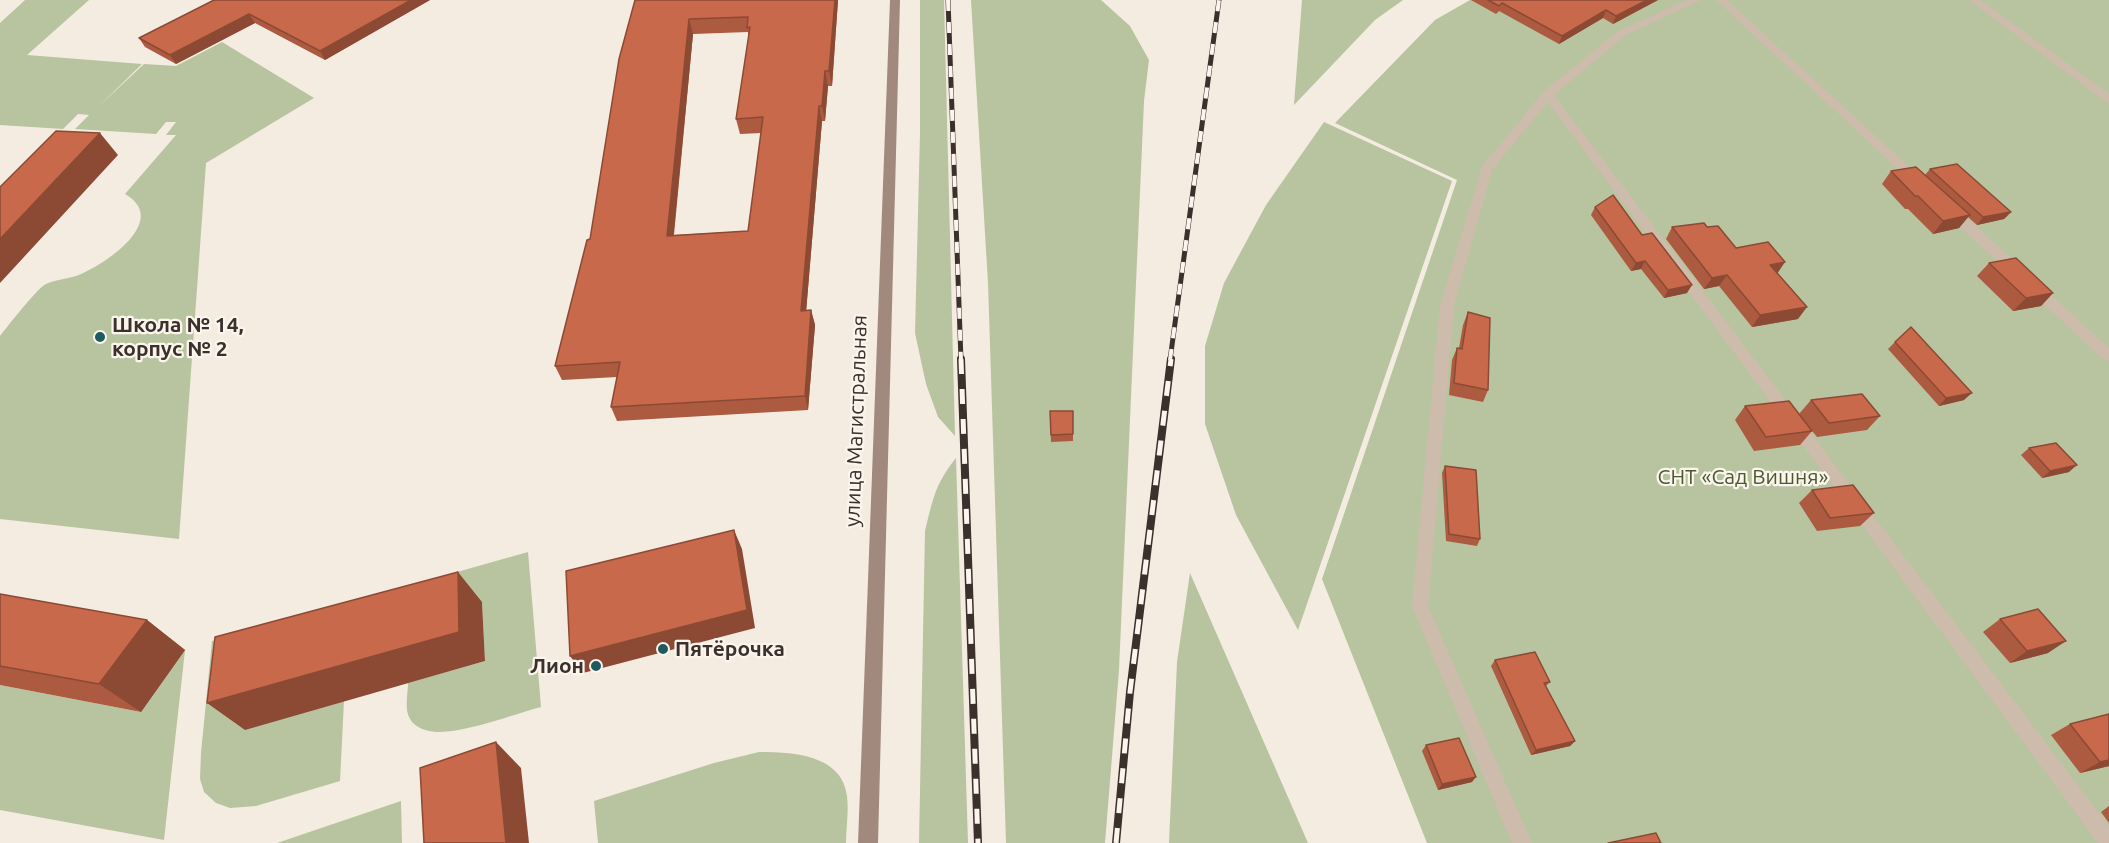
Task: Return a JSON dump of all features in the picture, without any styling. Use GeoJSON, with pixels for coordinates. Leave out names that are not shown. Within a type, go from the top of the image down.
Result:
{"type":"FeatureCollection","features":[{"type":"Feature","properties":{"kind":"main road","name":"улица Магистральная"},"geometry":{"type":"LineString","coordinates":[[868,843],[895,0]]}},
{"type":"Feature","properties":{"kind":"street"},"geometry":{"type":"LineString","coordinates":[[1522,843],[1420,606],[1447,306],[1486,169],[1548,94],[1622,33],[1696,0]]}},
{"type":"Feature","properties":{"kind":"street"},"geometry":{"type":"LineString","coordinates":[[1721,0],[2109,356]]}},
{"type":"Feature","properties":{"kind":"street"},"geometry":{"type":"LineString","coordinates":[[1974,0],[2109,99]]}},
{"type":"Feature","properties":{"kind":"street"},"geometry":{"type":"LineString","coordinates":[[1548,94],[2109,842]]}},
{"type":"Feature","properties":{"kind":"green space","name":"Школа № 14, корпус № 2"},"geometry":{"type":"Polygon","coordinates":[[[25,0],[89,0],[27,55],[142,64],[99,106],[144,64],[176,66],[222,42],[314,98],[206,163],[179,539],[0,519],[0,336],[23,307],[46,284],[77,276],[105,261],[130,240],[138,228],[141,216],[137,204],[125,194],[176,135],[166,135],[176,122],[166,122],[156,134],[75,129],[89,115],[78,114],[63,129],[0,125],[0,23],[25,0]]]}},
{"type":"Feature","properties":{"kind":"green space"},"geometry":{"type":"Polygon","coordinates":[[[920,0],[944,0],[955,436],[938,417],[926,384],[915,333],[920,133],[920,0]]]}},
{"type":"Feature","properties":{"kind":"green space"},"geometry":{"type":"Polygon","coordinates":[[[971,0],[1101,0],[1130,26],[1149,60],[1144,101],[1119,670],[1105,843],[1006,843],[988,283],[971,0]]]}},
{"type":"Feature","properties":{"kind":"green space"},"geometry":{"type":"Polygon","coordinates":[[[1302,0],[1403,0],[1375,20],[1294,105],[1302,0]]]}},
{"type":"Feature","properties":{"kind":"green space","name":"СНТ «Сад Вишня»"},"geometry":{"type":"Polygon","coordinates":[[[1470,0],[2109,0],[2109,843],[1427,843],[1322,579],[1457,180],[1335,123],[1435,20],[1470,0]]]}},
{"type":"Feature","properties":{"kind":"green space"},"geometry":{"type":"Polygon","coordinates":[[[1324,122],[1452,181],[1298,630],[1236,515],[1205,424],[1205,346],[1224,283],[1266,205],[1324,122]]]}},
{"type":"Feature","properties":{"kind":"green space"},"geometry":{"type":"Polygon","coordinates":[[[956,458],[968,843],[919,843],[925,531],[939,484],[956,458]]]}},
{"type":"Feature","properties":{"kind":"green space"},"geometry":{"type":"Polygon","coordinates":[[[528,552],[541,707],[450,731],[426,730],[415,725],[410,719],[407,706],[408,683],[485,661],[482,602],[344,701],[340,781],[256,806],[230,808],[216,803],[204,792],[200,779],[201,753],[212,641],[528,552]]]}},
{"type":"Feature","properties":{"kind":"green space"},"geometry":{"type":"Polygon","coordinates":[[[1190,573],[1308,843],[1169,843],[1177,662],[1190,573]]]}},
{"type":"Feature","properties":{"kind":"green space"},"geometry":{"type":"Polygon","coordinates":[[[185,650],[164,840],[0,810],[0,685],[141,712],[185,650]]]}},
{"type":"Feature","properties":{"kind":"green space"},"geometry":{"type":"Polygon","coordinates":[[[759,752],[786,753],[813,758],[836,771],[843,782],[847,796],[846,843],[598,843],[594,801],[714,763],[759,752]]]}},
{"type":"Feature","properties":{"kind":"green space"},"geometry":{"type":"Polygon","coordinates":[[[401,801],[402,843],[277,843],[401,801]]]}},
{"type":"Feature","properties":{"kind":"building"},"geometry":{"type":"Polygon","coordinates":[[[214,0],[411,0],[320,51],[249,14],[170,55],[139,38],[214,0]]]}},
{"type":"Feature","properties":{"kind":"building"},"geometry":{"type":"Polygon","coordinates":[[[635,0],[835,0],[829,71],[825,71],[822,106],[819,106],[801,311],[811,310],[805,396],[611,407],[620,362],[555,366],[587,240],[590,239],[619,59],[635,0]],[[748,17],[689,19],[667,236],[748,231],[763,117],[736,119],[750,27],[747,28],[748,17]]]}},
{"type":"Feature","properties":{"kind":"building"},"geometry":{"type":"Polygon","coordinates":[[[1488,0],[1647,0],[1616,16],[1606,10],[1562,36],[1502,3],[1499,6],[1488,0]]]}},
{"type":"Feature","properties":{"kind":"building"},"geometry":{"type":"Polygon","coordinates":[[[56,131],[100,133],[0,239],[0,187],[56,131]]]}},
{"type":"Feature","properties":{"kind":"building"},"geometry":{"type":"Polygon","coordinates":[[[1957,164],[2011,212],[1983,217],[1930,169],[1957,164]]]}},
{"type":"Feature","properties":{"kind":"building"},"geometry":{"type":"Polygon","coordinates":[[[1916,167],[1970,215],[1943,221],[1891,171],[1916,167]]]}},
{"type":"Feature","properties":{"kind":"building"},"geometry":{"type":"Polygon","coordinates":[[[1613,195],[1642,235],[1652,233],[1692,285],[1668,290],[1645,261],[1636,263],[1595,207],[1613,195]]]}},
{"type":"Feature","properties":{"kind":"building"},"geometry":{"type":"Polygon","coordinates":[[[1704,223],[1707,227],[1718,226],[1736,248],[1768,242],[1785,262],[1770,265],[1807,307],[1760,315],[1727,275],[1712,278],[1672,227],[1704,223]]]}},
{"type":"Feature","properties":{"kind":"building"},"geometry":{"type":"Polygon","coordinates":[[[2016,258],[2053,293],[2026,298],[1989,263],[2016,258]]]}},
{"type":"Feature","properties":{"kind":"building"},"geometry":{"type":"Polygon","coordinates":[[[1468,312],[1490,318],[1488,390],[1454,383],[1457,348],[1462,349],[1468,312]]]}},
{"type":"Feature","properties":{"kind":"building"},"geometry":{"type":"Polygon","coordinates":[[[1911,327],[1972,393],[1946,398],[1895,342],[1911,327]]]}},
{"type":"Feature","properties":{"kind":"building"},"geometry":{"type":"Polygon","coordinates":[[[1862,394],[1880,416],[1829,423],[1811,400],[1862,394]]]}},
{"type":"Feature","properties":{"kind":"building"},"geometry":{"type":"Polygon","coordinates":[[[1789,401],[1812,431],[1766,437],[1745,406],[1789,401]]]}},
{"type":"Feature","properties":{"kind":"building"},"geometry":{"type":"Polygon","coordinates":[[[1050,411],[1073,411],[1073,434],[1051,435],[1050,411]]]}},
{"type":"Feature","properties":{"kind":"building"},"geometry":{"type":"Polygon","coordinates":[[[2056,443],[2077,465],[2050,471],[2029,448],[2056,443]]]}},
{"type":"Feature","properties":{"kind":"building"},"geometry":{"type":"Polygon","coordinates":[[[1445,466],[1476,470],[1480,539],[1449,534],[1445,466]]]}},
{"type":"Feature","properties":{"kind":"building"},"geometry":{"type":"Polygon","coordinates":[[[1853,485],[1874,513],[1830,518],[1812,490],[1853,485]]]}},
{"type":"Feature","properties":{"kind":"building"},"geometry":{"type":"Polygon","coordinates":[[[734,530],[747,610],[570,656],[566,571],[734,530]]]}},
{"type":"Feature","properties":{"kind":"building"},"geometry":{"type":"Polygon","coordinates":[[[458,572],[459,632],[207,703],[215,637],[458,572]]]}},
{"type":"Feature","properties":{"kind":"building"},"geometry":{"type":"Polygon","coordinates":[[[0,594],[147,620],[99,684],[0,666],[0,594]]]}},
{"type":"Feature","properties":{"kind":"building"},"geometry":{"type":"Polygon","coordinates":[[[2038,609],[2066,641],[2027,651],[2000,619],[2038,609]]]}},
{"type":"Feature","properties":{"kind":"building"},"geometry":{"type":"Polygon","coordinates":[[[1535,652],[1550,682],[1544,683],[1575,741],[1536,750],[1495,660],[1535,652]]]}},
{"type":"Feature","properties":{"kind":"building"},"geometry":{"type":"Polygon","coordinates":[[[2109,714],[2109,760],[2100,762],[2070,724],[2109,714]]]}},
{"type":"Feature","properties":{"kind":"building"},"geometry":{"type":"Polygon","coordinates":[[[1459,738],[1476,777],[1442,784],[1426,745],[1459,738]]]}},
{"type":"Feature","properties":{"kind":"building"},"geometry":{"type":"Polygon","coordinates":[[[496,742],[506,843],[424,843],[420,768],[496,742]]]}},
{"type":"Feature","properties":{"kind":"building"},"geometry":{"type":"Polygon","coordinates":[[[1656,833],[1661,843],[1608,843],[1656,833]]]}},
{"type":"Feature","properties":{"kind":"railway"},"geometry":{"type":"LineString","coordinates":[[948,0],[961,360]]}},
{"type":"Feature","properties":{"kind":"railway"},"geometry":{"type":"LineString","coordinates":[[1170,360],[1219,0]]}},
{"type":"Feature","properties":{"kind":"railway"},"geometry":{"type":"LineString","coordinates":[[961,359],[978,843]]}},
{"type":"Feature","properties":{"kind":"railway"},"geometry":{"type":"LineString","coordinates":[[1116,843],[1130,692],[1171,359]]}},
{"type":"Feature","properties":{"kind":"place","name":"Школа № 14, корпус № 2"},"geometry":{"type":"Point","coordinates":[100,337]}},
{"type":"Feature","properties":{"kind":"place","name":"Пятёрочка"},"geometry":{"type":"Point","coordinates":[663,649]}},
{"type":"Feature","properties":{"kind":"place","name":"Лион"},"geometry":{"type":"Point","coordinates":[596,666]}}]}
